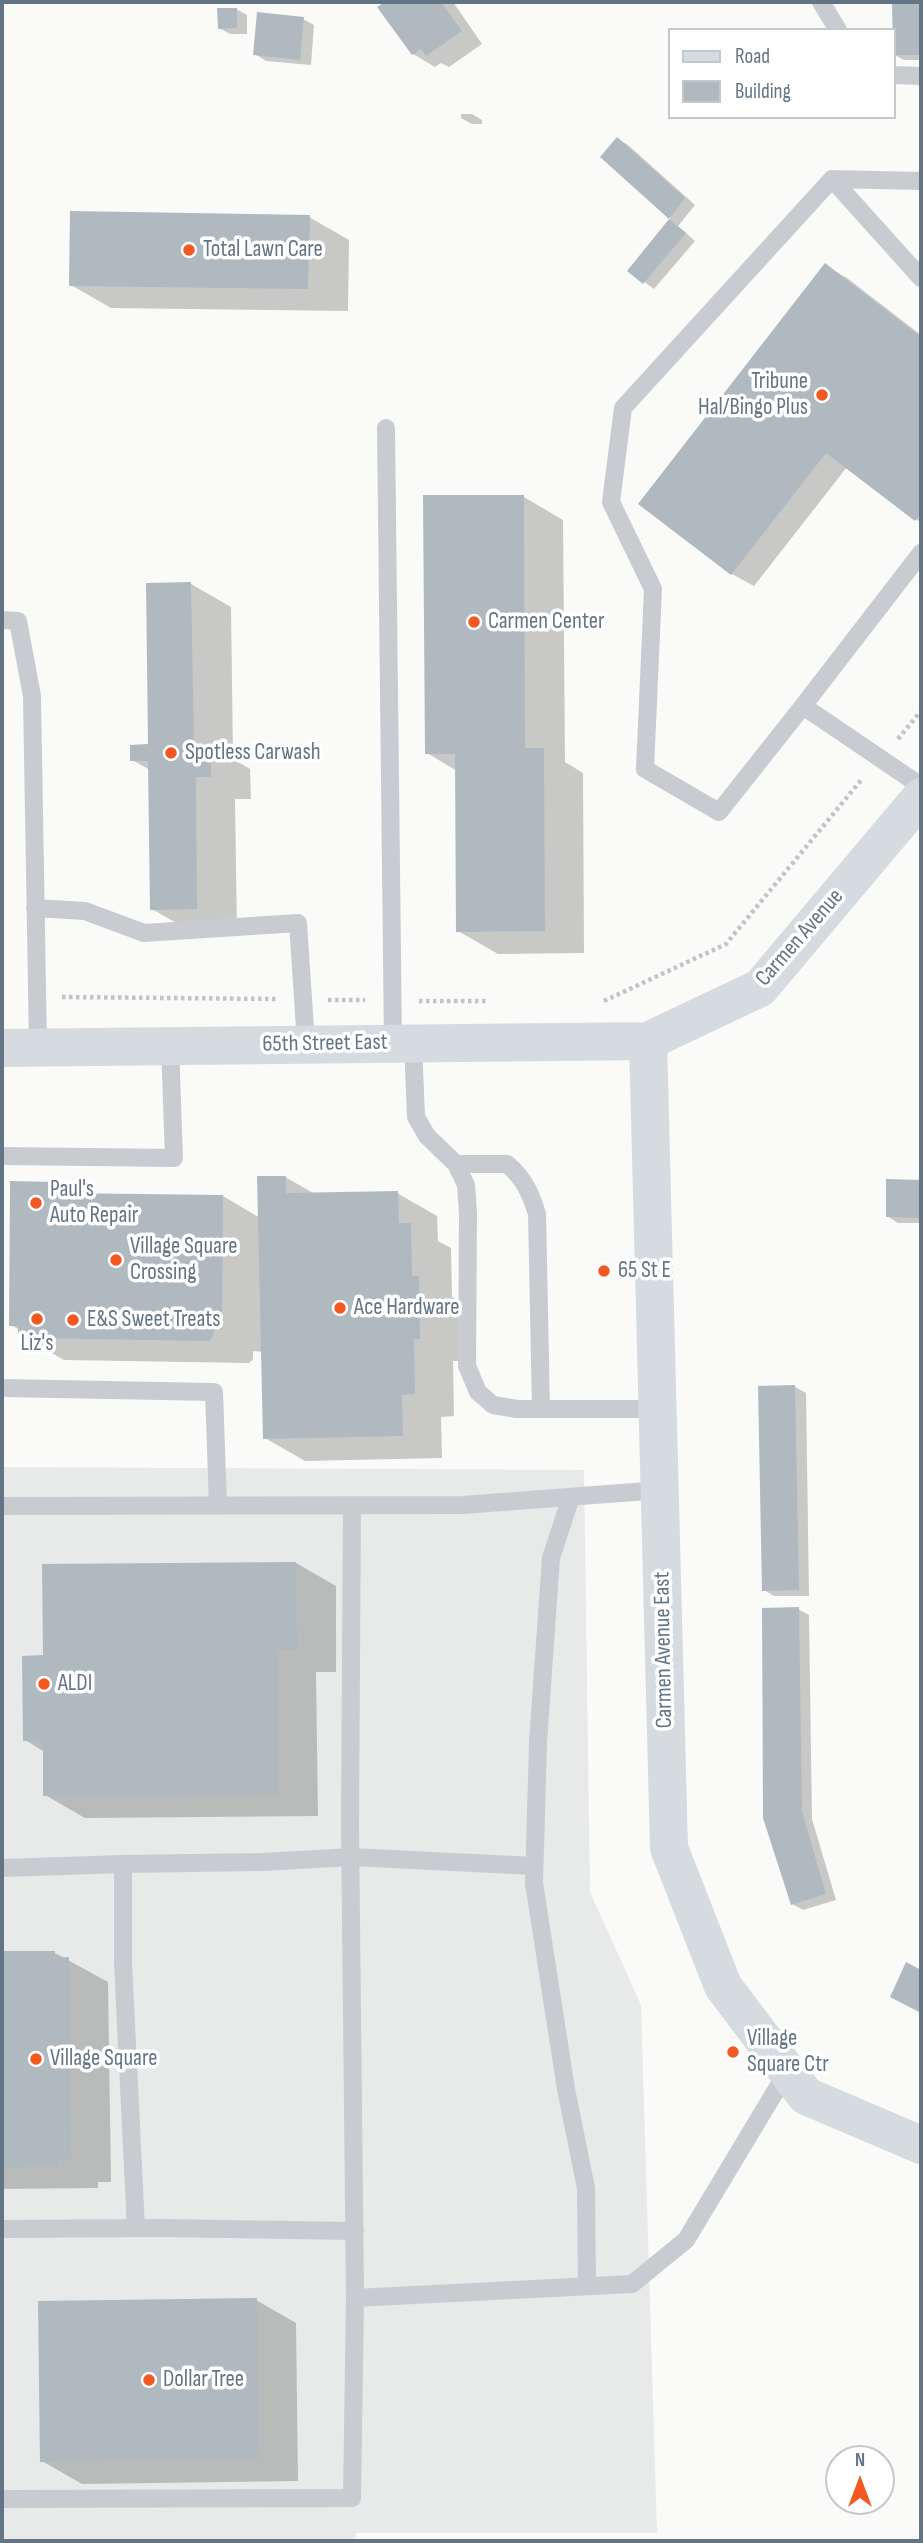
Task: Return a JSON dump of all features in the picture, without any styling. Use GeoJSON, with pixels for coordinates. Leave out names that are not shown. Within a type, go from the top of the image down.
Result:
{"type":"FeatureCollection","features":[{"type":"Feature","properties":{"kind":"street","name":"Carmen Avenue"},"geometry":{"type":"LineString","coordinates":[[648,1041],[760,988],[921,797]]}},
{"type":"Feature","properties":{"kind":"street","name":"65th Street East"},"geometry":{"type":"LineString","coordinates":[[20,1047],[648,1041]]}},
{"type":"Feature","properties":{"kind":"street","name":"Carmen Avenue East"},"geometry":{"type":"LineString","coordinates":[[648,1041],[668,1848],[723,1986],[806,2096],[921,2145]]}},
{"type":"Feature","properties":{"kind":"lane"},"geometry":{"type":"LineString","coordinates":[[821,2],[837,28]]}},
{"type":"Feature","properties":{"kind":"lane"},"geometry":{"type":"LineString","coordinates":[[895,75],[921,76]]}},
{"type":"Feature","properties":{"kind":"lane"},"geometry":{"type":"LineString","coordinates":[[921,181],[832,179],[623,408],[611,502],[653,589],[645,769],[719,812],[921,553]]}},
{"type":"Feature","properties":{"kind":"lane"},"geometry":{"type":"LineString","coordinates":[[832,179],[921,278]]}},
{"type":"Feature","properties":{"kind":"lane"},"geometry":{"type":"LineString","coordinates":[[386,428],[393,1001],[416,1117],[427,1136],[456,1164],[466,1185],[467,1366],[478,1392],[493,1405],[541,1409],[658,1409]]}},
{"type":"Feature","properties":{"kind":"lane"},"geometry":{"type":"LineString","coordinates":[[2,621],[18,621],[32,696],[37,996],[20,1047]]}},
{"type":"Feature","properties":{"kind":"lane"},"geometry":{"type":"LineString","coordinates":[[803,706],[921,786]]}},
{"type":"Feature","properties":{"kind":"lane"},"geometry":{"type":"LineString","coordinates":[[36,908],[85,911],[144,933],[298,923],[306,1044]]}},
{"type":"Feature","properties":{"kind":"lane"},"geometry":{"type":"LineString","coordinates":[[2,1156],[174,1158],[170,1045]]}},
{"type":"Feature","properties":{"kind":"lane"},"geometry":{"type":"LineString","coordinates":[[456,1164],[508,1164],[519,1174],[530,1191],[537,1214],[541,1409]]}},
{"type":"Feature","properties":{"kind":"lane"},"geometry":{"type":"LineString","coordinates":[[2,1388],[214,1392],[218,1504]]}},
{"type":"Feature","properties":{"kind":"lane"},"geometry":{"type":"LineString","coordinates":[[2,1506],[463,1504],[660,1490]]}},
{"type":"Feature","properties":{"kind":"lane"},"geometry":{"type":"LineString","coordinates":[[571,1497],[551,1558],[538,1742],[534,1883],[562,2062],[586,2188],[587,2286]]}},
{"type":"Feature","properties":{"kind":"lane"},"geometry":{"type":"LineString","coordinates":[[2,2499],[352,2498],[355,2231],[351,1857],[352,1504]]}},
{"type":"Feature","properties":{"kind":"lane"},"geometry":{"type":"LineString","coordinates":[[2,1868],[262,1862],[351,1857],[534,1866]]}},
{"type":"Feature","properties":{"kind":"lane"},"geometry":{"type":"LineString","coordinates":[[123,1864],[123,1963],[136,2228]]}},
{"type":"Feature","properties":{"kind":"lane"},"geometry":{"type":"LineString","coordinates":[[355,2298],[632,2284],[685,2240],[787,2072]]}},
{"type":"Feature","properties":{"kind":"lane"},"geometry":{"type":"LineString","coordinates":[[2,2229],[355,2231]]}},
{"type":"Feature","properties":{"kind":"path"},"geometry":{"type":"LineString","coordinates":[[602,1002],[726,944],[921,711]]}},
{"type":"Feature","properties":{"kind":"path"},"geometry":{"type":"LineString","coordinates":[[37,996],[490,1002]]}},
{"type":"Feature","properties":{"kind":"shaded area"},"geometry":{"type":"Polygon","coordinates":[[[2,1467],[584,1470],[590,1892],[641,2005],[657,2533],[356,2533],[355,2541],[2,2541],[2,1467]]]}},
{"type":"Feature","properties":{"kind":"building"},"geometry":{"type":"Polygon","coordinates":[[[385,2],[441,2],[462,31],[426,56],[421,49],[412,55],[377,7],[385,2]]]}},
{"type":"Feature","properties":{"kind":"building"},"geometry":{"type":"Polygon","coordinates":[[[892,2],[921,2],[921,55],[895,55],[895,28],[892,28],[892,2]]]}},
{"type":"Feature","properties":{"kind":"building"},"geometry":{"type":"Polygon","coordinates":[[[217,8],[237,8],[237,28],[218,29],[217,8]]]}},
{"type":"Feature","properties":{"kind":"building"},"geometry":{"type":"Polygon","coordinates":[[[257,12],[304,17],[300,60],[253,55],[257,12]]]}},
{"type":"Feature","properties":{"kind":"building"},"geometry":{"type":"Polygon","coordinates":[[[617,137],[685,198],[669,219],[600,157],[617,137]]]}},
{"type":"Feature","properties":{"kind":"building","name":"Total Lawn Care"},"geometry":{"type":"Polygon","coordinates":[[[70,211],[310,215],[308,289],[69,286],[70,211]]]}},
{"type":"Feature","properties":{"kind":"building"},"geometry":{"type":"Polygon","coordinates":[[[669,219],[686,233],[643,284],[627,271],[669,219]]]}},
{"type":"Feature","properties":{"kind":"building","name":"Tribune Hal/Bingo Plus"},"geometry":{"type":"Polygon","coordinates":[[[825,263],[921,337],[921,513],[915,521],[826,453],[731,575],[638,504],[825,263]]]}},
{"type":"Feature","properties":{"kind":"building","name":"Carmen Center"},"geometry":{"type":"Polygon","coordinates":[[[423,495],[524,495],[525,748],[544,748],[545,931],[456,932],[455,754],[425,754],[423,495]]]}},
{"type":"Feature","properties":{"kind":"building","name":"Spotless Carwash"},"geometry":{"type":"Polygon","coordinates":[[[191,582],[194,744],[211,744],[211,777],[196,777],[197,909],[150,910],[148,761],[130,761],[130,745],[148,744],[146,583],[191,582]]]}},
{"type":"Feature","properties":{"kind":"building","name":"Ace Hardware"},"geometry":{"type":"Polygon","coordinates":[[[257,1176],[286,1176],[286,1193],[398,1191],[399,1223],[411,1223],[412,1276],[419,1276],[420,1339],[414,1339],[415,1394],[402,1395],[403,1436],[263,1439],[257,1176]]]}},
{"type":"Feature","properties":{"kind":"building"},"geometry":{"type":"Polygon","coordinates":[[[886,1179],[921,1180],[921,1218],[886,1217],[886,1179]]]}},
{"type":"Feature","properties":{"kind":"building","name":"Village Square Crossing"},"geometry":{"type":"Polygon","coordinates":[[[10,1181],[58,1182],[59,1193],[223,1195],[222,1330],[214,1329],[209,1341],[23,1338],[18,1333],[18,1326],[9,1326],[10,1181]]]}},
{"type":"Feature","properties":{"kind":"building"},"geometry":{"type":"Polygon","coordinates":[[[795,1385],[799,1590],[762,1591],[758,1386],[795,1385]]]}},
{"type":"Feature","properties":{"kind":"building"},"geometry":{"type":"Polygon","coordinates":[[[296,1562],[297,1650],[277,1650],[278,1794],[43,1796],[43,1741],[23,1741],[22,1656],[43,1655],[42,1564],[296,1562]]]}},
{"type":"Feature","properties":{"kind":"building"},"geometry":{"type":"Polygon","coordinates":[[[799,1607],[802,1811],[826,1894],[791,1905],[763,1818],[762,1608],[799,1607]]]}},
{"type":"Feature","properties":{"kind":"building","name":"Village Square"},"geometry":{"type":"Polygon","coordinates":[[[2,1951],[55,1951],[55,1958],[69,1957],[71,2159],[58,2159],[58,2166],[2,2167],[2,1951]]]}},
{"type":"Feature","properties":{"kind":"building"},"geometry":{"type":"Polygon","coordinates":[[[906,1962],[921,1970],[921,2013],[890,1997],[906,1962]]]}},
{"type":"Feature","properties":{"kind":"building","name":"Dollar Tree"},"geometry":{"type":"Polygon","coordinates":[[[257,2298],[259,2459],[40,2462],[38,2301],[257,2298]]]}},
{"type":"Feature","properties":{"kind":"place","name":"Total Lawn Care"},"geometry":{"type":"Point","coordinates":[189,250]}},
{"type":"Feature","properties":{"kind":"place","name":"Tribune Hal/Bingo Plus"},"geometry":{"type":"Point","coordinates":[822,395]}},
{"type":"Feature","properties":{"kind":"place","name":"Carmen Center"},"geometry":{"type":"Point","coordinates":[474,622]}},
{"type":"Feature","properties":{"kind":"place","name":"Spotless Carwash"},"geometry":{"type":"Point","coordinates":[171,753]}},
{"type":"Feature","properties":{"kind":"place","name":"Paul's Auto Repair"},"geometry":{"type":"Point","coordinates":[36,1203]}},
{"type":"Feature","properties":{"kind":"place","name":"Village Square Crossing"},"geometry":{"type":"Point","coordinates":[116,1260]}},
{"type":"Feature","properties":{"kind":"place","name":"65 St E"},"geometry":{"type":"Point","coordinates":[604,1271]}},
{"type":"Feature","properties":{"kind":"place","name":"Ace Hardware"},"geometry":{"type":"Point","coordinates":[340,1308]}},
{"type":"Feature","properties":{"kind":"place","name":"Liz's"},"geometry":{"type":"Point","coordinates":[37,1319]}},
{"type":"Feature","properties":{"kind":"place","name":"E&S Sweet Treats"},"geometry":{"type":"Point","coordinates":[73,1320]}},
{"type":"Feature","properties":{"kind":"place","name":"ALDI"},"geometry":{"type":"Point","coordinates":[44,1684]}},
{"type":"Feature","properties":{"kind":"place","name":"Village Square Ctr"},"geometry":{"type":"Point","coordinates":[733,2052]}},
{"type":"Feature","properties":{"kind":"place","name":"Village Square"},"geometry":{"type":"Point","coordinates":[36,2059]}},
{"type":"Feature","properties":{"kind":"place","name":"Dollar Tree"},"geometry":{"type":"Point","coordinates":[149,2380]}}]}
